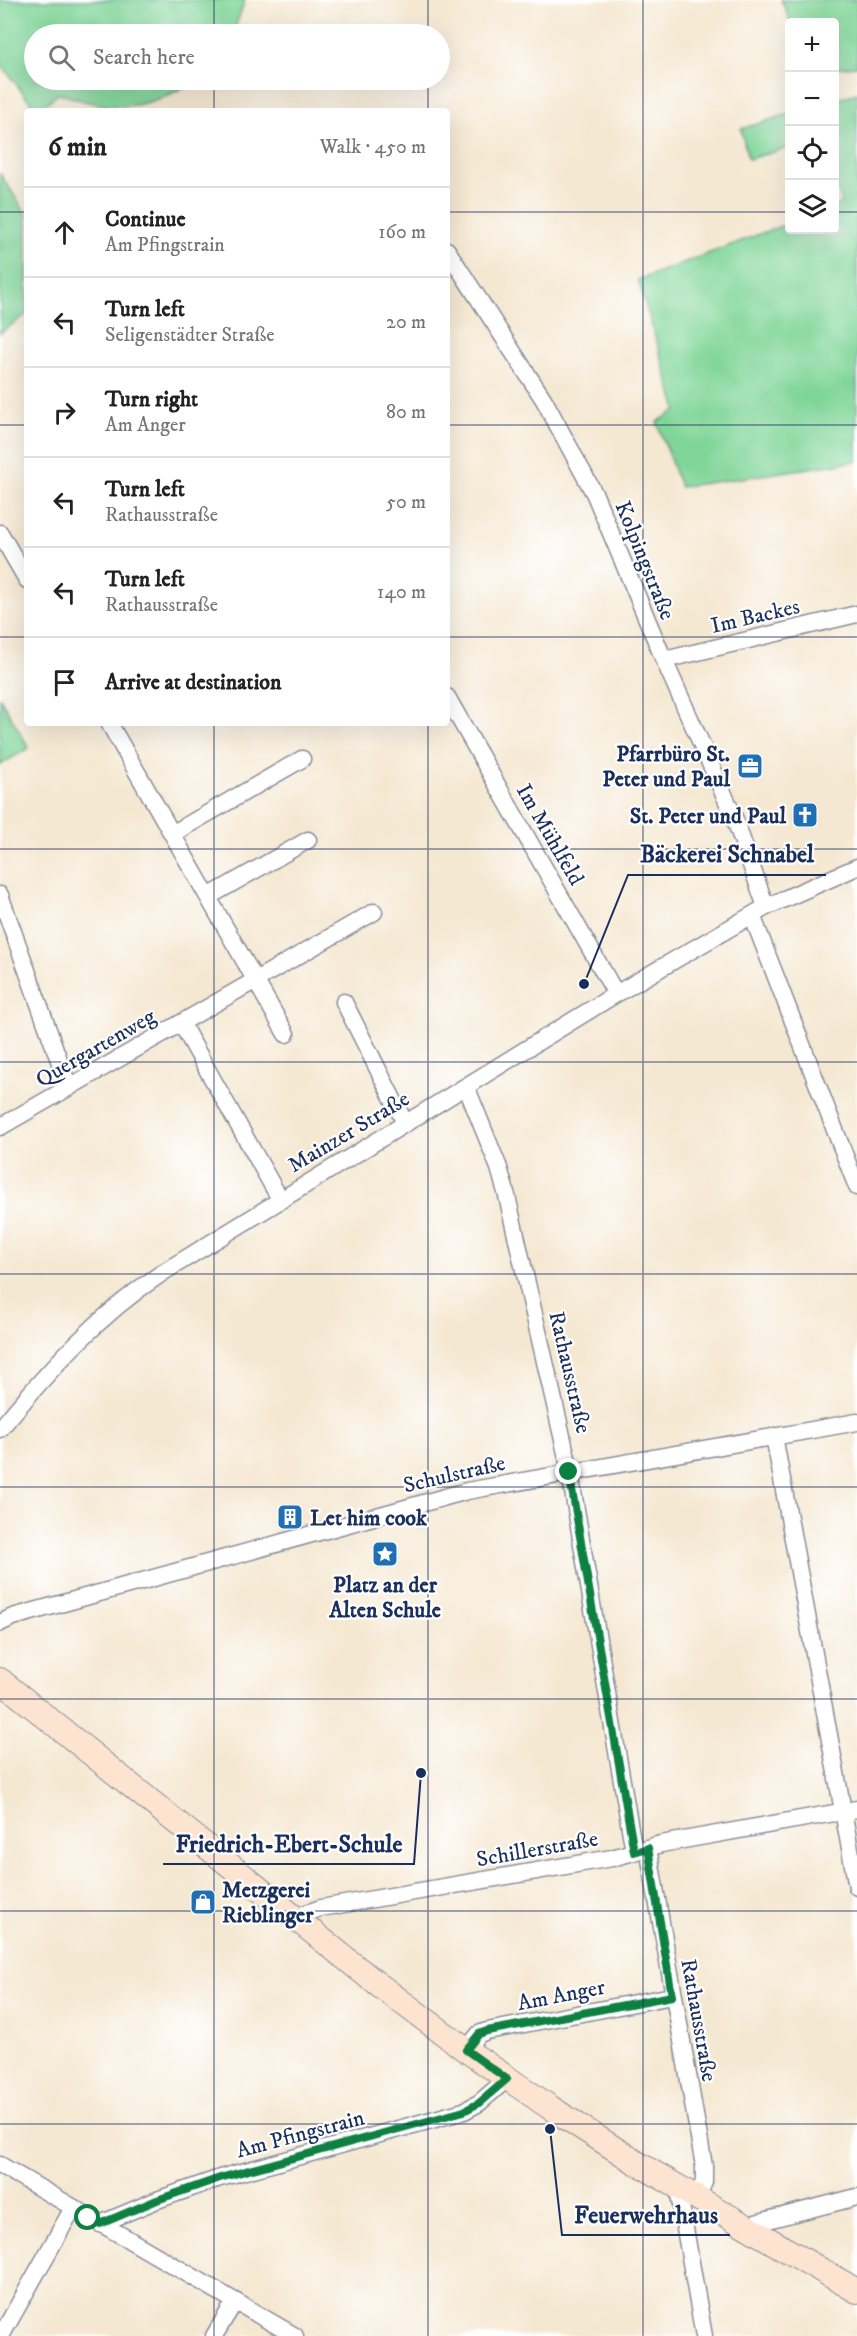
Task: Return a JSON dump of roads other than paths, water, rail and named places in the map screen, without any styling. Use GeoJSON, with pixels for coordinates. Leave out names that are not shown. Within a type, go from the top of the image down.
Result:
{"type":"FeatureCollection","features":[{"type":"Feature","properties":{"kind":"main road"},"geometry":{"type":"LineString","coordinates":[[0,1680],[376,1983],[466,2050],[507,2079],[687,2194],[857,2291]]}},
{"type":"Feature","properties":{"kind":"street","name":"Kolpingstraße"},"geometry":{"type":"LineString","coordinates":[[450,255],[544,400],[612,532],[664,660],[734,816],[759,911],[856,1181]]}},
{"type":"Feature","properties":{"kind":"street"},"geometry":{"type":"LineString","coordinates":[[0,533],[24,575]]}},
{"type":"Feature","properties":{"kind":"street","name":"Im Backes"},"geometry":{"type":"LineString","coordinates":[[664,660],[857,614]]}},
{"type":"Feature","properties":{"kind":"street","name":"Im Mühlfeld"},"geometry":{"type":"LineString","coordinates":[[450,701],[616,993]]}},
{"type":"Feature","properties":{"kind":"street"},"geometry":{"type":"LineString","coordinates":[[111,726],[286,1034]]}},
{"type":"Feature","properties":{"kind":"street"},"geometry":{"type":"LineString","coordinates":[[172,834],[302,759]]}},
{"type":"Feature","properties":{"kind":"street"},"geometry":{"type":"LineString","coordinates":[[208,897],[308,840]]}},
{"type":"Feature","properties":{"kind":"street","name":"Mainzer Straße"},"geometry":{"type":"LineString","coordinates":[[0,1429],[65,1353],[119,1303],[162,1273],[616,993],[759,911],[857,867]]}},
{"type":"Feature","properties":{"kind":"street"},"geometry":{"type":"LineString","coordinates":[[0,895],[69,1088]]}},
{"type":"Feature","properties":{"kind":"street","name":"Quergartenweg"},"geometry":{"type":"LineString","coordinates":[[0,1127],[374,912]]}},
{"type":"Feature","properties":{"kind":"street"},"geometry":{"type":"LineString","coordinates":[[344,1002],[405,1123]]}},
{"type":"Feature","properties":{"kind":"street","name":"Quergartenweg"},"geometry":{"type":"LineString","coordinates":[[181,1023],[280,1199]]}},
{"type":"Feature","properties":{"kind":"street","name":"Rathausstraße"},"geometry":{"type":"LineString","coordinates":[[466,1086],[499,1168],[507,1196],[569,1472],[704,2166],[704,2182],[687,2194]]}},
{"type":"Feature","properties":{"kind":"street","name":"Schulstraße"},"geometry":{"type":"LineString","coordinates":[[0,1623],[13,1617],[467,1491],[857,1422]]}},
{"type":"Feature","properties":{"kind":"street"},"geometry":{"type":"LineString","coordinates":[[766,1438],[850,1811],[857,1887]]}},
{"type":"Feature","properties":{"kind":"street","name":"Schillerstraße"},"geometry":{"type":"LineString","coordinates":[[295,1917],[321,1908],[612,1858],[641,1850],[850,1811]]}},
{"type":"Feature","properties":{"kind":"street","name":"Am Anger"},"geometry":{"type":"LineString","coordinates":[[466,2050],[479,2034],[487,2031],[672,1996]]}},
{"type":"Feature","properties":{"kind":"street","name":"Am Pfingstrain"},"geometry":{"type":"LineString","coordinates":[[100,2224],[157,2200],[220,2178],[464,2111],[479,2103],[507,2079]]}},
{"type":"Feature","properties":{"kind":"street"},"geometry":{"type":"LineString","coordinates":[[0,2165],[295,2336]]}},
{"type":"Feature","properties":{"kind":"street"},"geometry":{"type":"LineString","coordinates":[[687,2194],[704,2336]]}},
{"type":"Feature","properties":{"kind":"street"},"geometry":{"type":"LineString","coordinates":[[744,2226],[857,2197]]}},
{"type":"Feature","properties":{"kind":"street"},"geometry":{"type":"LineString","coordinates":[[1,2336],[73,2208]]}},
{"type":"Feature","properties":{"kind":"street"},"geometry":{"type":"LineString","coordinates":[[214,2336],[235,2301]]}},
{"type":"Feature","properties":{"kind":"place","name":"Pfarrbüro St. Peter und Paul"},"geometry":{"type":"Point","coordinates":[750,766]}},
{"type":"Feature","properties":{"kind":"place","name":"St. Peter und Paul"},"geometry":{"type":"Point","coordinates":[805,815]}},
{"type":"Feature","properties":{"kind":"place","name":"Bäckerei Schnabel"},"geometry":{"type":"Point","coordinates":[584,984]}},
{"type":"Feature","properties":{"kind":"place","name":"Let him cook"},"geometry":{"type":"Point","coordinates":[290,1517]}},
{"type":"Feature","properties":{"kind":"place","name":"Platz an der Alten Schule"},"geometry":{"type":"Point","coordinates":[385,1554]}},
{"type":"Feature","properties":{"kind":"place","name":"Friedrich-Ebert-Schule"},"geometry":{"type":"Point","coordinates":[421,1773]}},
{"type":"Feature","properties":{"kind":"place","name":"Metzgerei Rieblinger"},"geometry":{"type":"Point","coordinates":[203,1902]}},
{"type":"Feature","properties":{"kind":"place","name":"Feuerwehrhaus"},"geometry":{"type":"Point","coordinates":[550,2129]}}]}
